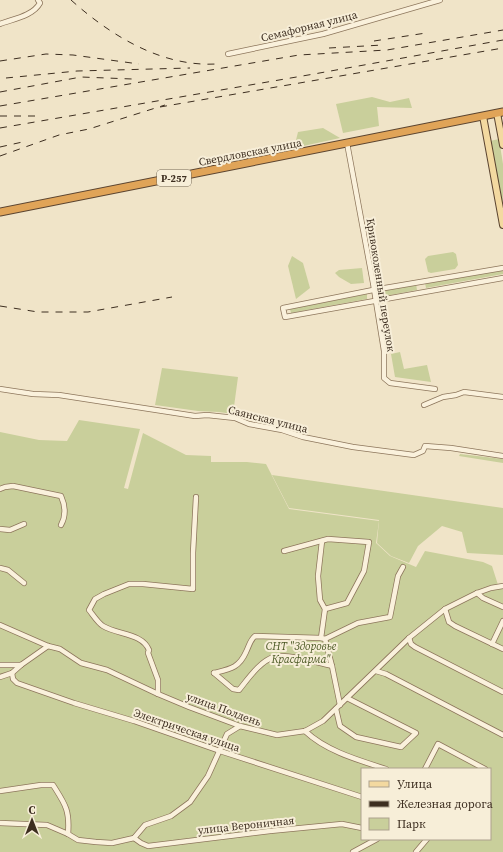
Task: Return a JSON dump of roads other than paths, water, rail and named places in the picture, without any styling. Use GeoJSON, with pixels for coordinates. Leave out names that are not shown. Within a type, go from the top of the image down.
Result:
{"type":"FeatureCollection","features":[{"type":"Feature","properties":{"kind":"highway","name":"Свердловская улица"},"geometry":{"type":"LineString","coordinates":[[0,212],[500,113]]}},
{"type":"Feature","properties":{"kind":"main road"},"geometry":{"type":"LineString","coordinates":[[500,113],[503,145]]}},
{"type":"Feature","properties":{"kind":"main road"},"geometry":{"type":"LineString","coordinates":[[483,116],[503,225]]}},
{"type":"Feature","properties":{"kind":"street"},"geometry":{"type":"LineString","coordinates":[[0,24],[31,12],[37,8],[40,3],[38,0]]}},
{"type":"Feature","properties":{"kind":"street","name":"Семафорная улица"},"geometry":{"type":"LineString","coordinates":[[228,54],[323,34],[440,0]]}},
{"type":"Feature","properties":{"kind":"street","name":"Кривоколенный переулок"},"geometry":{"type":"LineString","coordinates":[[347,143],[384,351],[384,378],[390,383],[435,389]]}},
{"type":"Feature","properties":{"kind":"street"},"geometry":{"type":"LineString","coordinates":[[503,268],[373,290],[283,308],[285,317],[503,278]]}},
{"type":"Feature","properties":{"kind":"street"},"geometry":{"type":"LineString","coordinates":[[422,282],[424,292]]}},
{"type":"Feature","properties":{"kind":"street","name":"Саянская улица"},"geometry":{"type":"LineString","coordinates":[[0,388],[33,394],[59,396],[195,416],[207,415],[236,418],[249,424],[282,430],[303,437],[353,447],[414,455],[423,451],[425,446],[451,448],[503,456]]}},
{"type":"Feature","properties":{"kind":"street"},"geometry":{"type":"LineString","coordinates":[[424,405],[432,403],[443,397],[464,392],[503,397]]}},
{"type":"Feature","properties":{"kind":"street"},"geometry":{"type":"LineString","coordinates":[[0,489],[13,486],[61,496],[65,504],[64,520],[61,525]]}},
{"type":"Feature","properties":{"kind":"street"},"geometry":{"type":"LineString","coordinates":[[158,694],[158,680],[146,643],[135,637],[118,633],[102,626],[89,610],[95,599],[129,584],[143,584],[194,590],[196,497]]}},
{"type":"Feature","properties":{"kind":"street"},"geometry":{"type":"LineString","coordinates":[[0,529],[10,530],[24,524]]}},
{"type":"Feature","properties":{"kind":"street"},"geometry":{"type":"LineString","coordinates":[[284,551],[328,539],[370,542],[364,571],[346,603],[325,609]]}},
{"type":"Feature","properties":{"kind":"street"},"geometry":{"type":"LineString","coordinates":[[322,541],[318,576],[320,600],[325,609],[323,639],[332,666],[340,705]]}},
{"type":"Feature","properties":{"kind":"street"},"geometry":{"type":"LineString","coordinates":[[332,666],[296,658],[275,656],[263,663],[239,690],[233,689],[214,673],[234,668],[243,659],[251,640],[256,636],[323,639],[358,623],[390,617],[398,576],[403,567]]}},
{"type":"Feature","properties":{"kind":"street"},"geometry":{"type":"LineString","coordinates":[[0,568],[8,570],[24,583]]}},
{"type":"Feature","properties":{"kind":"street","name":"улица Полдень"},"geometry":{"type":"LineString","coordinates":[[0,625],[48,646],[60,649],[81,663],[108,670],[158,694],[240,726],[277,735],[305,731],[323,721],[409,638],[445,609],[477,593],[503,586]]}},
{"type":"Feature","properties":{"kind":"street"},"geometry":{"type":"LineString","coordinates":[[477,593],[483,598],[503,607]]}},
{"type":"Feature","properties":{"kind":"street"},"geometry":{"type":"LineString","coordinates":[[445,609],[449,622],[503,650]]}},
{"type":"Feature","properties":{"kind":"street"},"geometry":{"type":"LineString","coordinates":[[492,644],[503,621]]}},
{"type":"Feature","properties":{"kind":"street"},"geometry":{"type":"LineString","coordinates":[[409,638],[415,647],[503,692]]}},
{"type":"Feature","properties":{"kind":"street"},"geometry":{"type":"LineString","coordinates":[[0,678],[12,673],[21,664],[48,646]]}},
{"type":"Feature","properties":{"kind":"street"},"geometry":{"type":"LineString","coordinates":[[0,665],[21,664]]}},
{"type":"Feature","properties":{"kind":"street"},"geometry":{"type":"LineString","coordinates":[[376,671],[386,674],[503,735]]}},
{"type":"Feature","properties":{"kind":"street","name":"Электрическая улица"},"geometry":{"type":"LineString","coordinates":[[12,673],[13,679],[17,683],[361,797]]}},
{"type":"Feature","properties":{"kind":"street"},"geometry":{"type":"LineString","coordinates":[[336,709],[340,726],[356,737],[401,747],[416,733],[347,698]]}},
{"type":"Feature","properties":{"kind":"street"},"geometry":{"type":"LineString","coordinates":[[0,823],[47,825],[78,840],[112,843],[134,838],[145,825],[172,816],[190,802],[208,776],[227,734],[240,726]]}},
{"type":"Feature","properties":{"kind":"street"},"geometry":{"type":"LineString","coordinates":[[305,731],[314,740],[356,760],[383,768]]}},
{"type":"Feature","properties":{"kind":"street"},"geometry":{"type":"LineString","coordinates":[[426,768],[438,744],[483,768]]}},
{"type":"Feature","properties":{"kind":"street"},"geometry":{"type":"LineString","coordinates":[[0,791],[41,784],[53,785],[66,805],[69,814],[68,834]]}},
{"type":"Feature","properties":{"kind":"street","name":"улица Вероничная"},"geometry":{"type":"LineString","coordinates":[[134,838],[148,846],[342,824],[361,828]]}},
{"type":"Feature","properties":{"kind":"street"},"geometry":{"type":"LineString","coordinates":[[353,852],[375,840]]}},
{"type":"Feature","properties":{"kind":"street"},"geometry":{"type":"LineString","coordinates":[[416,852],[427,840]]}},
{"type":"Feature","properties":{"kind":"railway"},"geometry":{"type":"LineString","coordinates":[[71,0],[102,25],[138,46],[156,54],[196,64],[216,64]]}},
{"type":"Feature","properties":{"kind":"railway"},"geometry":{"type":"LineString","coordinates":[[0,106],[299,55],[387,50],[503,30]]}},
{"type":"Feature","properties":{"kind":"railway"},"geometry":{"type":"LineString","coordinates":[[374,41],[426,33]]}},
{"type":"Feature","properties":{"kind":"railway"},"geometry":{"type":"LineString","coordinates":[[0,128],[503,40]]}},
{"type":"Feature","properties":{"kind":"railway"},"geometry":{"type":"LineString","coordinates":[[329,48],[383,45]]}},
{"type":"Feature","properties":{"kind":"railway"},"geometry":{"type":"LineString","coordinates":[[160,107],[503,48]]}},
{"type":"Feature","properties":{"kind":"railway"},"geometry":{"type":"LineString","coordinates":[[0,61],[46,54],[73,55],[139,64]]}},
{"type":"Feature","properties":{"kind":"railway"},"geometry":{"type":"LineString","coordinates":[[6,78],[77,71],[190,68]]}},
{"type":"Feature","properties":{"kind":"railway"},"geometry":{"type":"LineString","coordinates":[[0,92],[81,77],[132,79]]}},
{"type":"Feature","properties":{"kind":"railway"},"geometry":{"type":"LineString","coordinates":[[0,156],[59,135],[89,129],[165,105]]}},
{"type":"Feature","properties":{"kind":"railway"},"geometry":{"type":"LineString","coordinates":[[0,116],[42,116]]}},
{"type":"Feature","properties":{"kind":"railway"},"geometry":{"type":"LineString","coordinates":[[0,147],[27,141]]}},
{"type":"Feature","properties":{"kind":"railway"},"geometry":{"type":"LineString","coordinates":[[0,306],[38,312],[88,312],[172,297]]}},
{"type":"Feature","properties":{"kind":"park label","name":"СНТ \"Здоровье Красфарма\""},"geometry":{"type":"Point","coordinates":[301,652]}}]}
